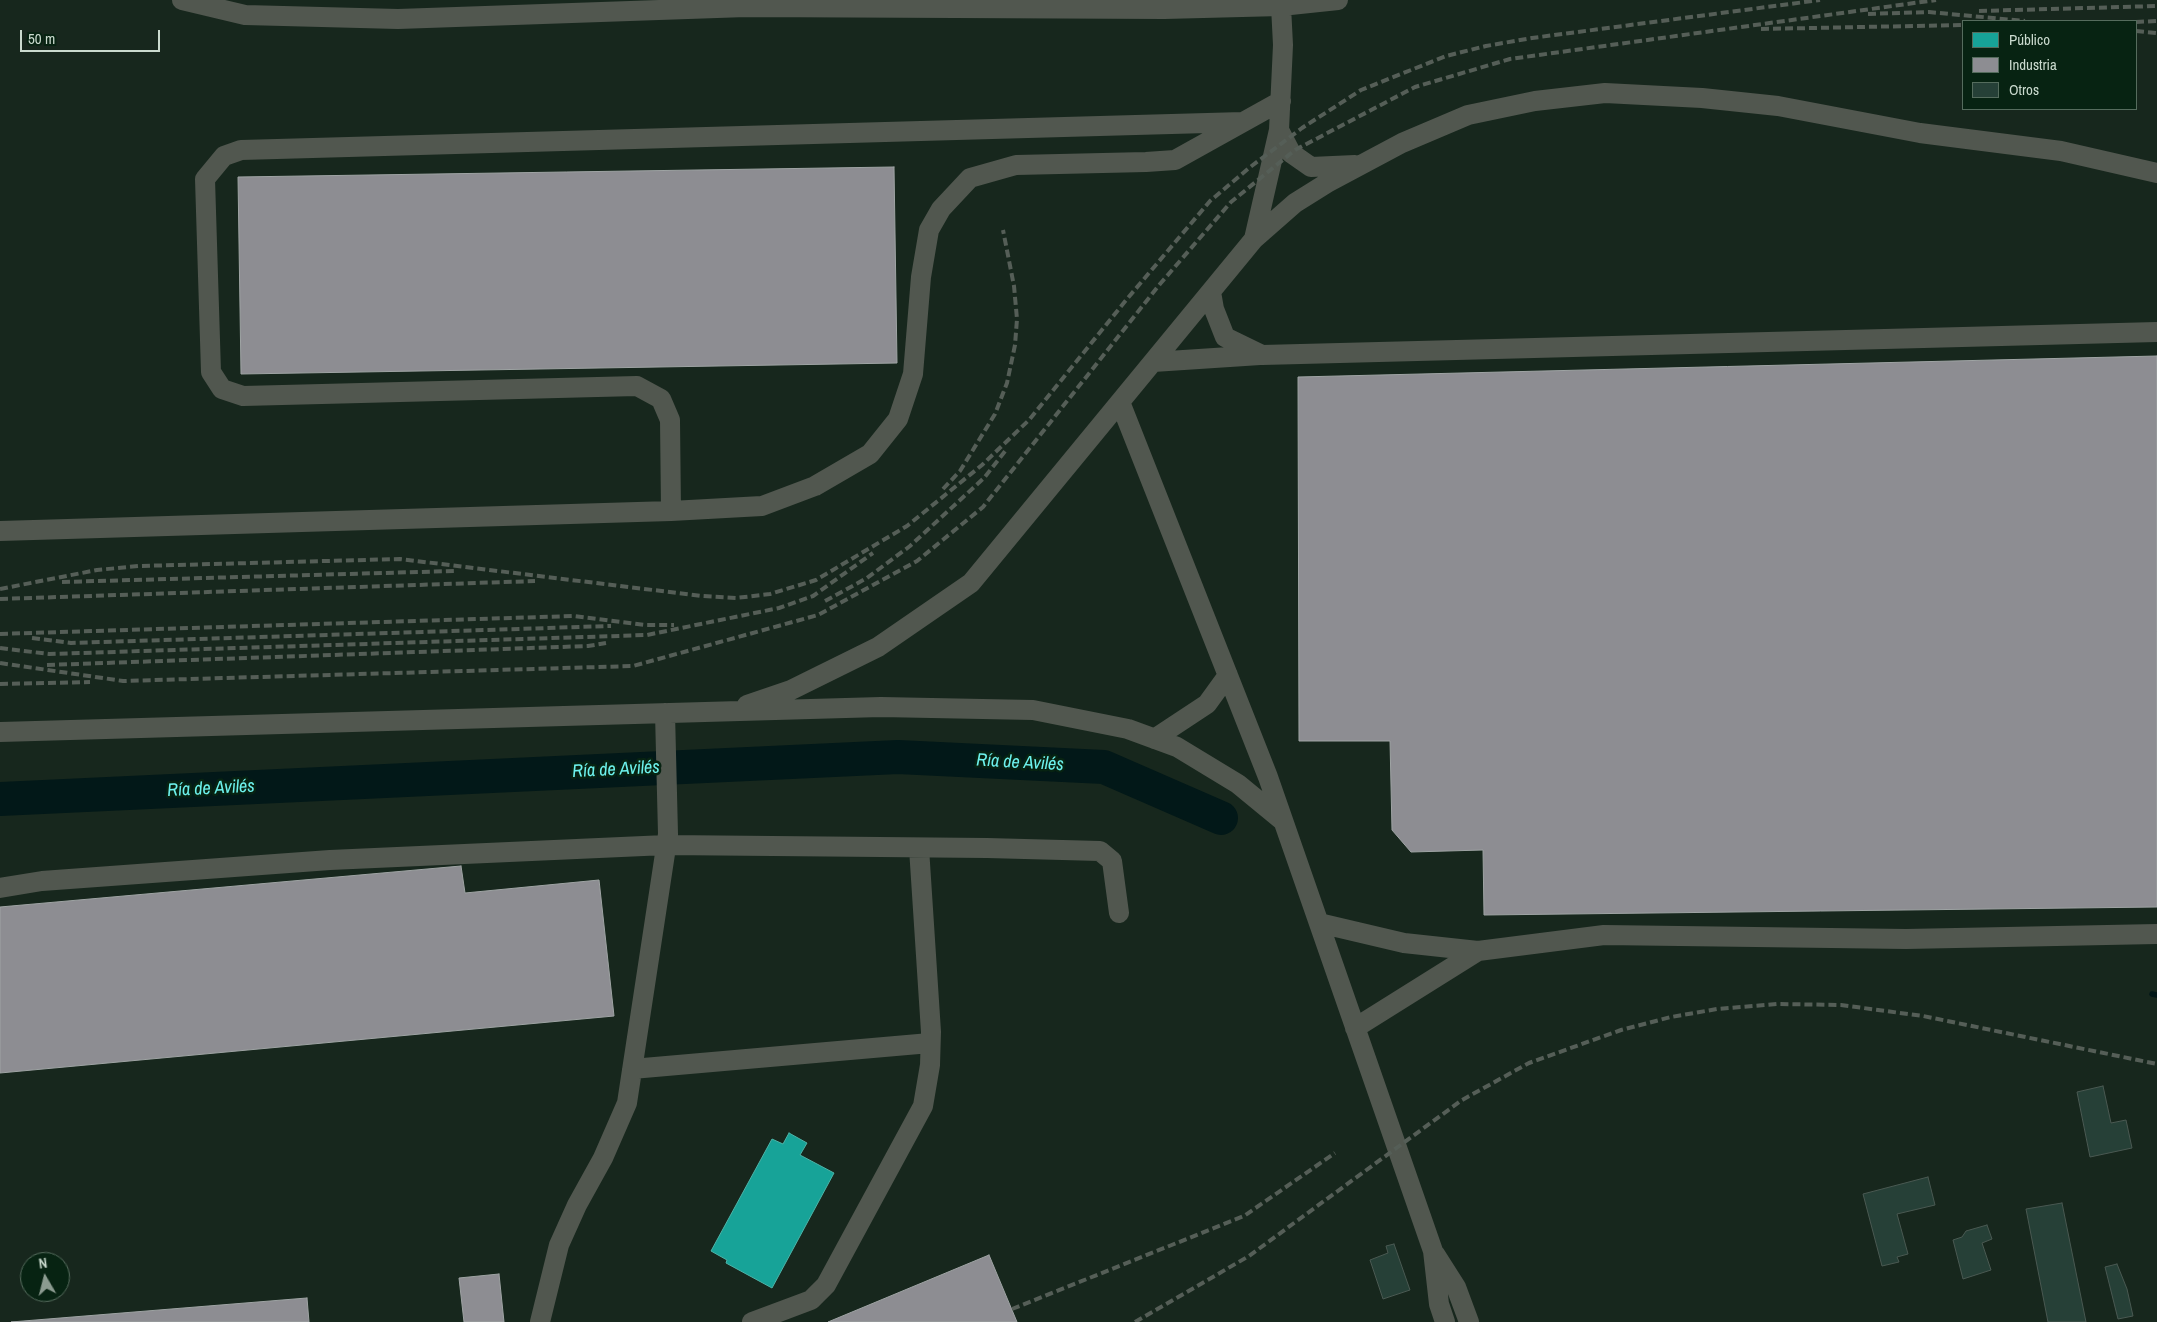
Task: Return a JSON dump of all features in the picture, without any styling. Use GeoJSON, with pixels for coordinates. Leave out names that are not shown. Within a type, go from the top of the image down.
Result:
{"type":"FeatureCollection","features":[{"type":"Feature","properties":{"kind":"street"},"geometry":{"type":"LineString","coordinates":[[182,0],[245,15],[398,18],[746,7],[1281,6],[1338,0]]}},
{"type":"Feature","properties":{"kind":"street"},"geometry":{"type":"LineString","coordinates":[[1254,239],[1279,130],[1284,45],[1281,6]]}},
{"type":"Feature","properties":{"kind":"street"},"geometry":{"type":"LineString","coordinates":[[726,712],[791,690],[878,647],[971,582],[1254,239],[1295,203],[1362,164],[1402,143],[1468,115],[1535,101],[1605,93],[1702,98],[1778,106],[1920,133],[2061,151],[2157,173]]}},
{"type":"Feature","properties":{"kind":"street"},"geometry":{"type":"LineString","coordinates":[[0,531],[672,511],[762,506],[815,486],[870,454],[898,419],[913,374],[921,277],[929,230],[941,209],[970,178],[1016,165],[1174,160],[1281,101]]}},
{"type":"Feature","properties":{"kind":"street"},"geometry":{"type":"LineString","coordinates":[[672,511],[670,420],[661,399],[636,386],[243,396],[222,389],[211,372],[205,179],[224,156],[241,150],[1243,122]]}},
{"type":"Feature","properties":{"kind":"street"},"geometry":{"type":"LineString","coordinates":[[1279,130],[1291,153],[1311,167],[1362,164]]}},
{"type":"Feature","properties":{"kind":"street"},"geometry":{"type":"LineString","coordinates":[[1211,292],[1214,309],[1225,337],[1262,354]]}},
{"type":"Feature","properties":{"kind":"street"},"geometry":{"type":"LineString","coordinates":[[1153,362],[1262,354],[2157,332]]}},
{"type":"Feature","properties":{"kind":"street"},"geometry":{"type":"LineString","coordinates":[[1120,402],[1228,675],[1283,821],[1432,1251],[1439,1304],[1445,1322]]}},
{"type":"Feature","properties":{"kind":"street"},"geometry":{"type":"LineString","coordinates":[[1154,739],[1207,704],[1228,675]]}},
{"type":"Feature","properties":{"kind":"street"},"geometry":{"type":"LineString","coordinates":[[0,732],[881,707],[1032,710],[1128,729],[1177,747],[1238,784],[1283,821]]}},
{"type":"Feature","properties":{"kind":"street"},"geometry":{"type":"LineString","coordinates":[[540,1322],[559,1245],[577,1205],[603,1158],[627,1103],[667,840],[665,713]]}},
{"type":"Feature","properties":{"kind":"street"},"geometry":{"type":"LineString","coordinates":[[0,888],[42,881],[330,860],[667,840],[919,848],[1100,851],[1112,861],[1119,913]]}},
{"type":"Feature","properties":{"kind":"street"},"geometry":{"type":"LineString","coordinates":[[752,1322],[811,1300],[826,1285],[923,1106],[930,1065],[930,1043],[919,848]]}},
{"type":"Feature","properties":{"kind":"street"},"geometry":{"type":"LineString","coordinates":[[1319,923],[1404,943],[1478,950],[1604,935],[1906,939],[2157,934]]}},
{"type":"Feature","properties":{"kind":"street"},"geometry":{"type":"LineString","coordinates":[[1355,1028],[1478,950]]}},
{"type":"Feature","properties":{"kind":"street"},"geometry":{"type":"LineString","coordinates":[[632,1069],[930,1043]]}},
{"type":"Feature","properties":{"kind":"street"},"geometry":{"type":"LineString","coordinates":[[1432,1251],[1456,1287],[1469,1322]]}},
{"type":"Feature","properties":{"kind":"building: Público"},"geometry":{"type":"Polygon","coordinates":[[[789,1133],[807,1143],[800,1155],[834,1173],[772,1288],[726,1263],[727,1260],[711,1251],[772,1139],[783,1144],[789,1133]]]}},
{"type":"Feature","properties":{"kind":"building: Industria"},"geometry":{"type":"Polygon","coordinates":[[[894,167],[897,363],[241,374],[238,177],[894,167]]]}},
{"type":"Feature","properties":{"kind":"building: Industria"},"geometry":{"type":"Polygon","coordinates":[[[2157,356],[2157,907],[1484,915],[1483,850],[1411,852],[1392,830],[1390,741],[1299,741],[1298,377],[2157,356]]]}},
{"type":"Feature","properties":{"kind":"building: Industria"},"geometry":{"type":"Polygon","coordinates":[[[461,866],[465,893],[599,880],[614,1016],[0,1073],[0,907],[461,866]]]}},
{"type":"Feature","properties":{"kind":"building: Industria"},"geometry":{"type":"Polygon","coordinates":[[[989,1255],[1017,1322],[828,1322],[989,1255]]]}},
{"type":"Feature","properties":{"kind":"building: Industria"},"geometry":{"type":"Polygon","coordinates":[[[499,1274],[504,1322],[464,1322],[459,1278],[499,1274]]]}},
{"type":"Feature","properties":{"kind":"building: Industria"},"geometry":{"type":"Polygon","coordinates":[[[307,1298],[309,1322],[11,1322],[307,1298]]]}},
{"type":"Feature","properties":{"kind":"building: Otros"},"geometry":{"type":"Polygon","coordinates":[[[2103,1086],[2111,1123],[2126,1120],[2132,1148],[2090,1157],[2077,1092],[2103,1086]]]}},
{"type":"Feature","properties":{"kind":"building: Otros"},"geometry":{"type":"Polygon","coordinates":[[[1928,1177],[1935,1205],[1897,1214],[1908,1254],[1897,1257],[1899,1262],[1882,1266],[1863,1194],[1928,1177]]]}},
{"type":"Feature","properties":{"kind":"building: Otros"},"geometry":{"type":"Polygon","coordinates":[[[2062,1203],[2086,1322],[2048,1322],[2026,1209],[2062,1203]]]}},
{"type":"Feature","properties":{"kind":"building: Otros"},"geometry":{"type":"Polygon","coordinates":[[[1987,1225],[1992,1239],[1982,1243],[1991,1270],[1963,1279],[1953,1240],[1962,1237],[1966,1231],[1987,1225]]]}},
{"type":"Feature","properties":{"kind":"building: Otros"},"geometry":{"type":"Polygon","coordinates":[[[1394,1244],[1410,1290],[1383,1299],[1370,1260],[1388,1253],[1386,1246],[1394,1244]]]}},
{"type":"Feature","properties":{"kind":"building: Otros"},"geometry":{"type":"Polygon","coordinates":[[[2117,1264],[2127,1289],[2133,1316],[2118,1319],[2105,1267],[2117,1264]]]}},
{"type":"Feature","properties":{"kind":"waterway","name":"Ría de Avilés"},"geometry":{"type":"LineString","coordinates":[[0,799],[898,757],[1104,767],[1221,818]]}},
{"type":"Feature","properties":{"kind":"waterway","name":"Ría de Avilés"},"geometry":{"type":"LineString","coordinates":[[2152,994],[2157,995]]}},
{"type":"Feature","properties":{"kind":"railway"},"geometry":{"type":"LineString","coordinates":[[0,589],[97,570],[139,566],[400,559],[702,596],[736,598],[770,594],[816,580],[907,526],[982,465],[1029,420],[1127,299],[1210,201],[1249,168],[1302,128],[1361,90],[1446,56],[1486,46],[1532,38],[1820,0]]}},
{"type":"Feature","properties":{"kind":"railway"},"geometry":{"type":"LineString","coordinates":[[0,663],[123,681],[633,666],[818,615],[917,561],[983,507],[1160,284],[1231,202],[1295,150],[1415,87],[1510,59],[1936,0]]}},
{"type":"Feature","properties":{"kind":"railway"},"geometry":{"type":"LineString","coordinates":[[1979,11],[2157,6]]}},
{"type":"Feature","properties":{"kind":"railway"},"geometry":{"type":"LineString","coordinates":[[1868,14],[1929,12],[2014,20]]}},
{"type":"Feature","properties":{"kind":"railway"},"geometry":{"type":"LineString","coordinates":[[2137,22],[2157,21]]}},
{"type":"Feature","properties":{"kind":"railway"},"geometry":{"type":"LineString","coordinates":[[1761,29],[1962,25]]}},
{"type":"Feature","properties":{"kind":"railway"},"geometry":{"type":"LineString","coordinates":[[2137,31],[2157,33]]}},
{"type":"Feature","properties":{"kind":"railway"},"geometry":{"type":"LineString","coordinates":[[943,489],[960,471],[995,414],[1007,383],[1015,345],[1017,319],[1014,286],[1003,230]]}},
{"type":"Feature","properties":{"kind":"railway"},"geometry":{"type":"LineString","coordinates":[[825,601],[867,578],[910,546],[984,478],[1006,450]]}},
{"type":"Feature","properties":{"kind":"railway"},"geometry":{"type":"LineString","coordinates":[[0,648],[49,654],[647,635],[779,608],[813,596],[873,553]]}},
{"type":"Feature","properties":{"kind":"railway"},"geometry":{"type":"LineString","coordinates":[[62,582],[454,571]]}},
{"type":"Feature","properties":{"kind":"railway"},"geometry":{"type":"LineString","coordinates":[[0,599],[535,581]]}},
{"type":"Feature","properties":{"kind":"railway"},"geometry":{"type":"LineString","coordinates":[[0,634],[573,616],[646,625],[674,625]]}},
{"type":"Feature","properties":{"kind":"railway"},"geometry":{"type":"LineString","coordinates":[[32,638],[71,643],[611,626]]}},
{"type":"Feature","properties":{"kind":"railway"},"geometry":{"type":"LineString","coordinates":[[47,665],[588,646],[606,643]]}},
{"type":"Feature","properties":{"kind":"railway"},"geometry":{"type":"LineString","coordinates":[[0,684],[90,682]]}},
{"type":"Feature","properties":{"kind":"railway"},"geometry":{"type":"LineString","coordinates":[[1135,1322],[1249,1256],[1462,1100],[1529,1063],[1621,1030],[1671,1017],[1717,1009],[1777,1004],[1841,1005],[1923,1016],[2157,1064]]}},
{"type":"Feature","properties":{"kind":"railway"},"geometry":{"type":"LineString","coordinates":[[1012,1309],[1244,1216],[1335,1153]]}}]}
